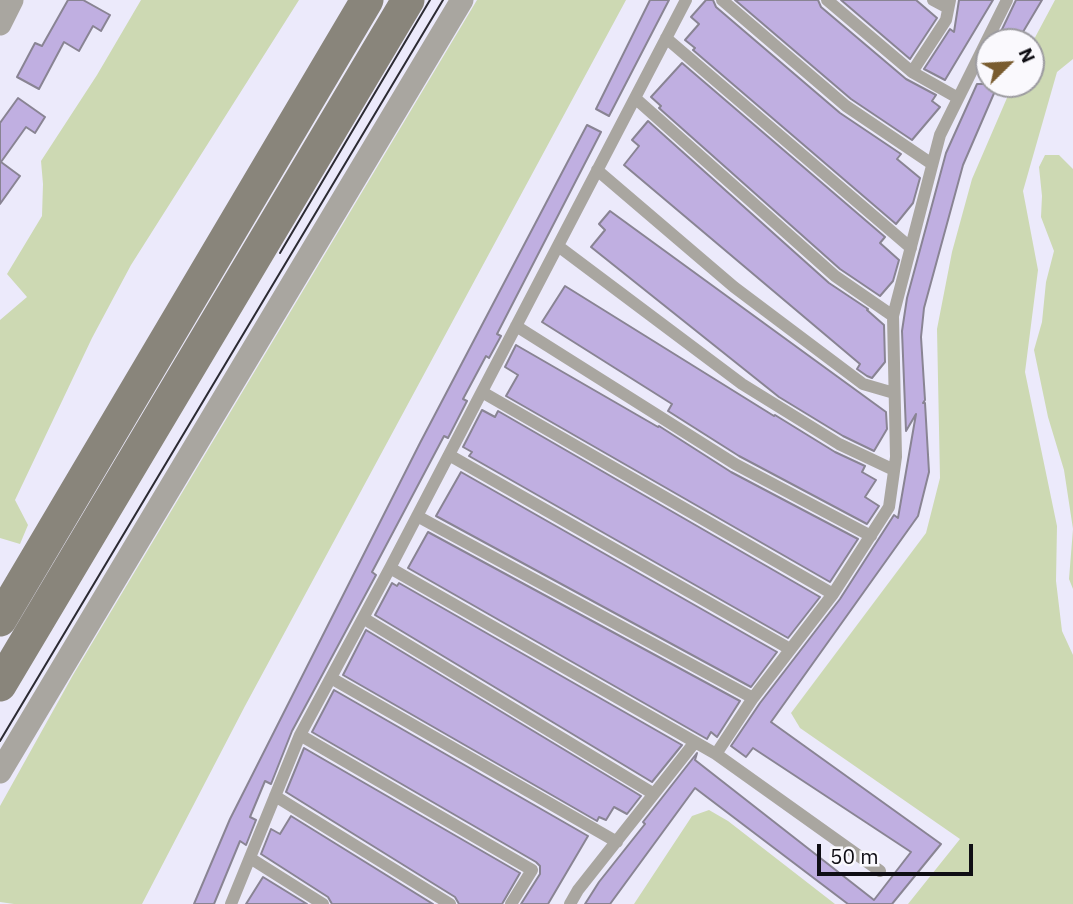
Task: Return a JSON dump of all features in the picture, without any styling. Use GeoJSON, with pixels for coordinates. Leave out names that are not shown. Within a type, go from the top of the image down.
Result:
{"type":"FeatureCollection","features":[{"type":"Feature","properties":{"kind":"main road"},"geometry":{"type":"LineString","coordinates":[[0,620],[367,0]]}},
{"type":"Feature","properties":{"kind":"main road"},"geometry":{"type":"LineString","coordinates":[[0,685],[408,0]]}},
{"type":"Feature","properties":{"kind":"street"},"geometry":{"type":"LineString","coordinates":[[0,24],[12,0]]}},
{"type":"Feature","properties":{"kind":"street"},"geometry":{"type":"LineString","coordinates":[[0,772],[462,0]]}},
{"type":"Feature","properties":{"kind":"lane"},"geometry":{"type":"LineString","coordinates":[[231,904],[300,735],[686,0]]}},
{"type":"Feature","properties":{"kind":"lane"},"geometry":{"type":"LineString","coordinates":[[722,0],[846,106],[932,164]]}},
{"type":"Feature","properties":{"kind":"lane"},"geometry":{"type":"LineString","coordinates":[[827,0],[912,72],[958,98]]}},
{"type":"Feature","properties":{"kind":"lane"},"geometry":{"type":"LineString","coordinates":[[912,72],[947,20],[949,4],[933,0]]}},
{"type":"Feature","properties":{"kind":"lane"},"geometry":{"type":"LineString","coordinates":[[716,754],[753,698],[833,594],[889,507],[896,457],[893,316],[940,135],[1007,0]]}},
{"type":"Feature","properties":{"kind":"lane"},"geometry":{"type":"LineString","coordinates":[[666,38],[911,248]]}},
{"type":"Feature","properties":{"kind":"lane"},"geometry":{"type":"LineString","coordinates":[[635,98],[835,276],[893,316]]}},
{"type":"Feature","properties":{"kind":"lane"},"geometry":{"type":"LineString","coordinates":[[597,170],[734,287],[831,360],[863,384],[894,393]]}},
{"type":"Feature","properties":{"kind":"lane"},"geometry":{"type":"LineString","coordinates":[[558,246],[742,384],[839,444],[894,470]]}},
{"type":"Feature","properties":{"kind":"lane"},"geometry":{"type":"LineString","coordinates":[[516,326],[735,464],[871,536]]}},
{"type":"Feature","properties":{"kind":"lane"},"geometry":{"type":"LineString","coordinates":[[482,392],[833,594]]}},
{"type":"Feature","properties":{"kind":"lane"},"geometry":{"type":"LineString","coordinates":[[449,455],[790,649]]}},
{"type":"Feature","properties":{"kind":"lane"},"geometry":{"type":"LineString","coordinates":[[417,516],[753,698]]}},
{"type":"Feature","properties":{"kind":"lane"},"geometry":{"type":"LineString","coordinates":[[390,568],[716,754],[880,871]]}},
{"type":"Feature","properties":{"kind":"lane"},"geometry":{"type":"LineString","coordinates":[[363,618],[654,794]]}},
{"type":"Feature","properties":{"kind":"lane"},"geometry":{"type":"LineString","coordinates":[[331,678],[617,842]]}},
{"type":"Feature","properties":{"kind":"lane"},"geometry":{"type":"LineString","coordinates":[[300,735],[532,870],[510,904]]}},
{"type":"Feature","properties":{"kind":"lane"},"geometry":{"type":"LineString","coordinates":[[570,904],[578,890],[695,742]]}},
{"type":"Feature","properties":{"kind":"lane"},"geometry":{"type":"LineString","coordinates":[[275,796],[450,904]]}},
{"type":"Feature","properties":{"kind":"lane"},"geometry":{"type":"LineString","coordinates":[[250,858],[323,904]]}},
{"type":"Feature","properties":{"kind":"green space"},"geometry":{"type":"Polygon","coordinates":[[[141,0],[299,0],[131,265],[92,338],[15,500],[28,525],[20,544],[0,538],[0,320],[27,297],[7,274],[42,216],[41,161],[97,75],[141,0]]]}},
{"type":"Feature","properties":{"kind":"green space"},"geometry":{"type":"Polygon","coordinates":[[[477,0],[626,0],[245,706],[142,904],[0,902],[0,806],[73,675],[477,0]]]}},
{"type":"Feature","properties":{"kind":"green space"},"geometry":{"type":"Polygon","coordinates":[[[1055,0],[1073,0],[1073,59],[1057,72],[1023,191],[1038,270],[1025,372],[1057,526],[1056,581],[1062,631],[1073,655],[1073,904],[908,904],[960,839],[800,728],[791,713],[926,533],[940,478],[937,329],[952,252],[972,179],[1007,98],[1045,98],[1045,28],[1040,28],[1055,0]]]}},
{"type":"Feature","properties":{"kind":"green space"},"geometry":{"type":"Polygon","coordinates":[[[1045,155],[1059,155],[1073,169],[1073,529],[1064,470],[1048,417],[1034,350],[1042,322],[1046,282],[1054,251],[1041,217],[1039,167],[1045,155]]]}},
{"type":"Feature","properties":{"kind":"green space"},"geometry":{"type":"Polygon","coordinates":[[[1073,529],[1073,589],[1069,579],[1073,529]]]}},
{"type":"Feature","properties":{"kind":"green space"},"geometry":{"type":"Polygon","coordinates":[[[709,810],[728,821],[835,904],[634,904],[692,816],[709,810]]]}},
{"type":"Feature","properties":{"kind":"building"},"geometry":{"type":"Polygon","coordinates":[[[68,0],[83,0],[110,15],[101,31],[93,26],[79,51],[64,42],[39,89],[17,77],[35,43],[42,46],[68,0]]]}},
{"type":"Feature","properties":{"kind":"building"},"geometry":{"type":"Polygon","coordinates":[[[650,0],[669,0],[609,116],[596,109],[650,0]]]}},
{"type":"Feature","properties":{"kind":"building"},"geometry":{"type":"Polygon","coordinates":[[[706,0],[713,0],[716,7],[840,113],[901,154],[897,159],[920,178],[913,203],[896,224],[693,50],[695,48],[685,40],[699,24],[691,17],[706,0]]]}},
{"type":"Feature","properties":{"kind":"building"},"geometry":{"type":"Polygon","coordinates":[[[735,0],[818,0],[821,7],[906,79],[936,95],[932,101],[940,107],[912,140],[851,99],[735,0]]]}},
{"type":"Feature","properties":{"kind":"building"},"geometry":{"type":"Polygon","coordinates":[[[841,0],[916,0],[937,18],[910,59],[841,0]]]}},
{"type":"Feature","properties":{"kind":"building"},"geometry":{"type":"Polygon","coordinates":[[[959,0],[993,0],[945,80],[924,69],[950,29],[954,32],[959,0]]]}},
{"type":"Feature","properties":{"kind":"building"},"geometry":{"type":"Polygon","coordinates":[[[1016,0],[1042,0],[1025,28],[1003,28],[1016,0]]]}},
{"type":"Feature","properties":{"kind":"building"},"geometry":{"type":"Polygon","coordinates":[[[682,63],[885,237],[880,243],[899,260],[893,281],[880,296],[840,269],[659,108],[661,106],[651,97],[682,63]]]}},
{"type":"Feature","properties":{"kind":"building"},"geometry":{"type":"Polygon","coordinates":[[[975,88],[975,98],[992,98],[963,165],[924,308],[921,337],[923,403],[929,472],[918,516],[771,722],[941,844],[892,904],[848,904],[695,788],[610,904],[585,904],[645,824],[643,822],[697,753],[695,760],[874,900],[911,852],[753,748],[746,757],[731,746],[760,703],[840,599],[894,515],[898,518],[916,414],[906,431],[902,331],[907,298],[946,153],[975,88]]]}},
{"type":"Feature","properties":{"kind":"building"},"geometry":{"type":"Polygon","coordinates":[[[18,98],[45,117],[35,133],[26,127],[1,162],[20,176],[0,204],[0,123],[18,98]]]}},
{"type":"Feature","properties":{"kind":"building"},"geometry":{"type":"Polygon","coordinates":[[[648,121],[829,283],[868,309],[884,325],[885,362],[872,378],[857,369],[860,364],[624,165],[639,146],[632,140],[648,121]]]}},
{"type":"Feature","properties":{"kind":"building"},"geometry":{"type":"Polygon","coordinates":[[[587,125],[601,132],[497,334],[501,336],[489,358],[486,356],[463,399],[467,401],[448,438],[444,436],[372,572],[376,575],[292,731],[271,784],[265,781],[250,817],[256,820],[246,845],[240,841],[214,904],[194,904],[230,819],[420,443],[587,125]]]}},
{"type":"Feature","properties":{"kind":"building"},"geometry":{"type":"Polygon","coordinates":[[[610,211],[886,412],[887,429],[874,451],[843,436],[779,397],[591,247],[605,230],[599,224],[610,211]]]}},
{"type":"Feature","properties":{"kind":"building"},"geometry":{"type":"Polygon","coordinates":[[[565,286],[774,416],[835,452],[865,466],[862,472],[876,480],[865,497],[879,506],[867,524],[739,456],[668,411],[672,404],[542,322],[565,286]]]}},
{"type":"Feature","properties":{"kind":"building"},"geometry":{"type":"Polygon","coordinates":[[[516,345],[659,426],[731,472],[858,539],[830,582],[506,396],[518,375],[505,367],[516,345]]]}},
{"type":"Feature","properties":{"kind":"building"},"geometry":{"type":"Polygon","coordinates":[[[482,410],[495,417],[498,411],[820,597],[788,638],[469,456],[472,452],[463,447],[482,410]]]}},
{"type":"Feature","properties":{"kind":"building"},"geometry":{"type":"Polygon","coordinates":[[[461,472],[777,652],[751,687],[436,516],[461,472]]]}},
{"type":"Feature","properties":{"kind":"building"},"geometry":{"type":"Polygon","coordinates":[[[428,532],[740,701],[717,737],[711,732],[707,739],[408,568],[428,532]]]}},
{"type":"Feature","properties":{"kind":"building"},"geometry":{"type":"Polygon","coordinates":[[[392,583],[397,586],[399,583],[682,745],[652,782],[375,615],[392,583]]]}},
{"type":"Feature","properties":{"kind":"building"},"geometry":{"type":"Polygon","coordinates":[[[366,630],[641,796],[627,814],[614,807],[606,820],[599,817],[597,821],[343,675],[366,630]]]}},
{"type":"Feature","properties":{"kind":"building"},"geometry":{"type":"Polygon","coordinates":[[[334,690],[588,836],[548,904],[521,904],[540,874],[540,866],[536,862],[312,732],[334,690]]]}},
{"type":"Feature","properties":{"kind":"building"},"geometry":{"type":"Polygon","coordinates":[[[304,748],[520,873],[502,904],[459,904],[455,897],[286,792],[304,748]]]}},
{"type":"Feature","properties":{"kind":"building"},"geometry":{"type":"Polygon","coordinates":[[[291,816],[433,904],[332,904],[328,897],[261,854],[271,829],[280,834],[291,816]]]}},
{"type":"Feature","properties":{"kind":"building"},"geometry":{"type":"Polygon","coordinates":[[[263,877],[307,904],[246,904],[263,877]]]}},
{"type":"Feature","properties":{"kind":"tram line"},"geometry":{"type":"LineString","coordinates":[[280,253],[430,0]]}},
{"type":"Feature","properties":{"kind":"tram line"},"geometry":{"type":"LineString","coordinates":[[0,741],[443,0]]}}]}
